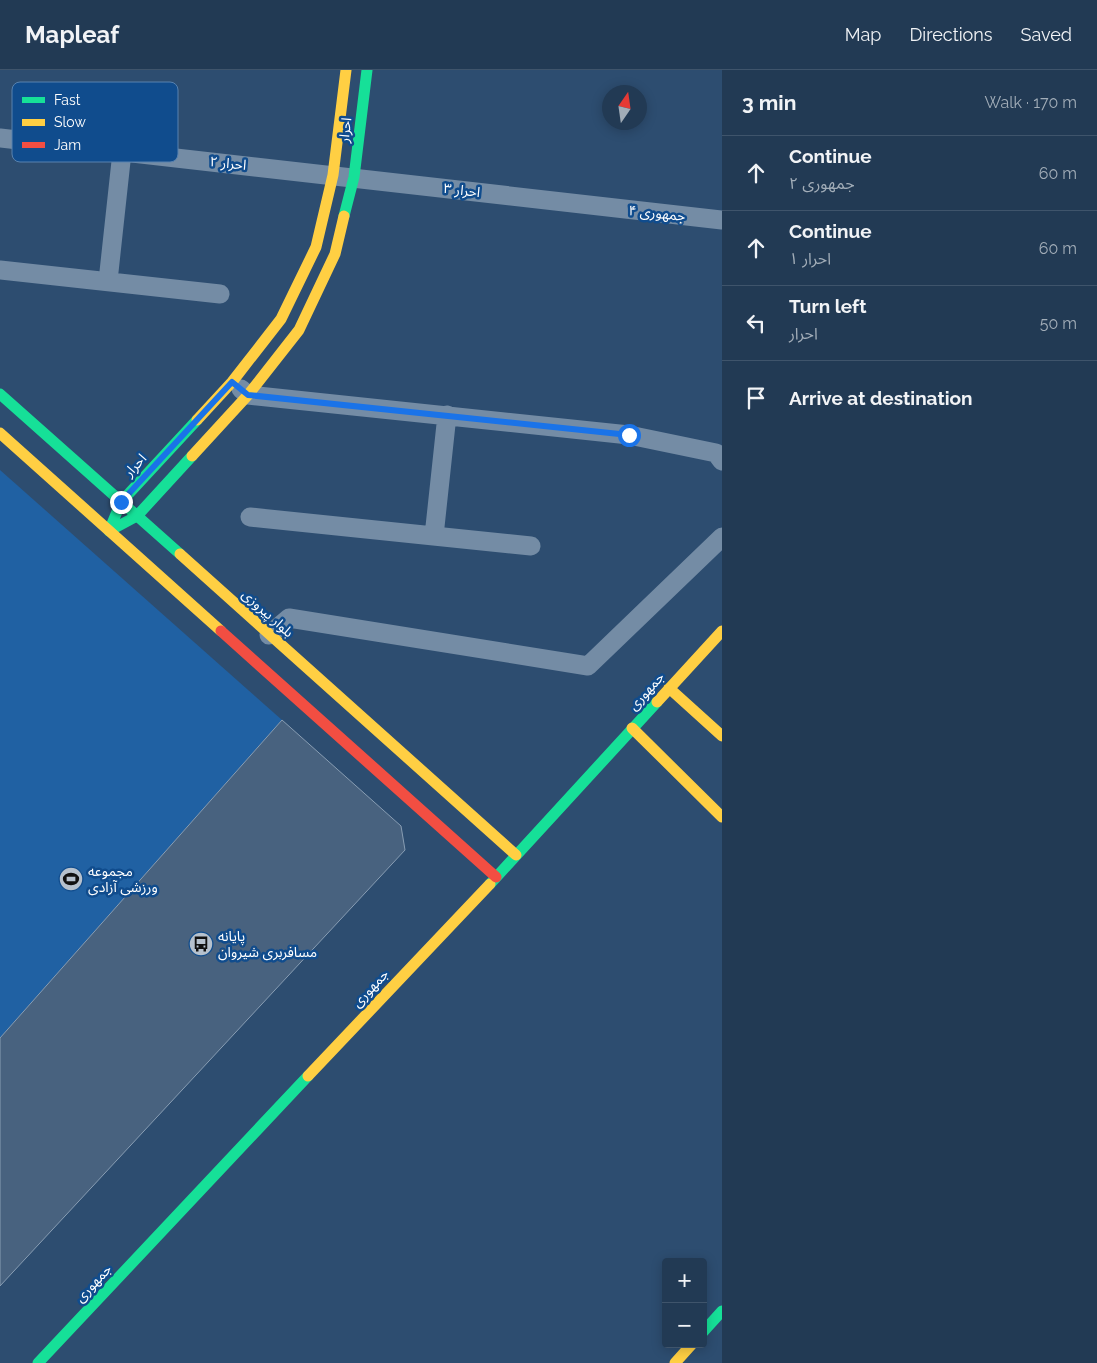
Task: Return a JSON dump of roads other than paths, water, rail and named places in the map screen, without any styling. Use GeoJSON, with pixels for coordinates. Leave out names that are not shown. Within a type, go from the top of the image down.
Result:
{"type":"FeatureCollection","features":[{"type":"Feature","properties":{"kind":"main road","name":"احرار"},"geometry":{"type":"LineString","coordinates":[[109,531],[121,502],[232,382],[281,319],[316,248],[333,175],[346,70]]}},
{"type":"Feature","properties":{"kind":"main road","name":"احرار"},"geometry":{"type":"LineString","coordinates":[[109,531],[137,516],[248,395],[299,330],[335,254],[354,177],[367,70]]}},
{"type":"Feature","properties":{"kind":"main road","name":"بلوار پیروزی"},"geometry":{"type":"LineString","coordinates":[[0,394],[516,855]]}},
{"type":"Feature","properties":{"kind":"main road"},"geometry":{"type":"LineString","coordinates":[[0,433],[496,877]]}},
{"type":"Feature","properties":{"kind":"main road","name":"جمهوری"},"geometry":{"type":"LineString","coordinates":[[38,1363],[496,877],[722,631]]}},
{"type":"Feature","properties":{"kind":"main road"},"geometry":{"type":"LineString","coordinates":[[668,688],[722,736]]}},
{"type":"Feature","properties":{"kind":"main road"},"geometry":{"type":"LineString","coordinates":[[632,728],[722,817]]}},
{"type":"Feature","properties":{"kind":"main road"},"geometry":{"type":"LineString","coordinates":[[707,1328],[722,1311]]}},
{"type":"Feature","properties":{"kind":"main road"},"geometry":{"type":"LineString","coordinates":[[675,1363],[688,1348]]}},
{"type":"Feature","properties":{"kind":"street","name":"احرار ۲"},"geometry":{"type":"LineString","coordinates":[[178,158],[333,175]]}},
{"type":"Feature","properties":{"kind":"street"},"geometry":{"type":"LineString","coordinates":[[108,281],[121,162]]}},
{"type":"Feature","properties":{"kind":"street","name":"احرار ۳"},"geometry":{"type":"LineString","coordinates":[[333,175],[591,206]]}},
{"type":"Feature","properties":{"kind":"street","name":"جمهوری ۴"},"geometry":{"type":"LineString","coordinates":[[591,206],[722,220]]}},
{"type":"Feature","properties":{"kind":"street"},"geometry":{"type":"LineString","coordinates":[[0,270],[220,294]]}},
{"type":"Feature","properties":{"kind":"street"},"geometry":{"type":"LineString","coordinates":[[232,382],[248,395],[629,435],[720,453]]}},
{"type":"Feature","properties":{"kind":"street"},"geometry":{"type":"LineString","coordinates":[[434,536],[447,415]]}},
{"type":"Feature","properties":{"kind":"street"},"geometry":{"type":"LineString","coordinates":[[250,516],[531,546]]}},
{"type":"Feature","properties":{"kind":"street"},"geometry":{"type":"LineString","coordinates":[[269,635],[289,618],[588,666],[722,537]]}},
{"type":"Feature","properties":{"kind":"place","name":"مجموعه ورزشی آزادی"},"geometry":{"type":"Point","coordinates":[71,879]}},
{"type":"Feature","properties":{"kind":"place","name":"پایانه مسافربری شیروان"},"geometry":{"type":"Point","coordinates":[201,944]}}]}
